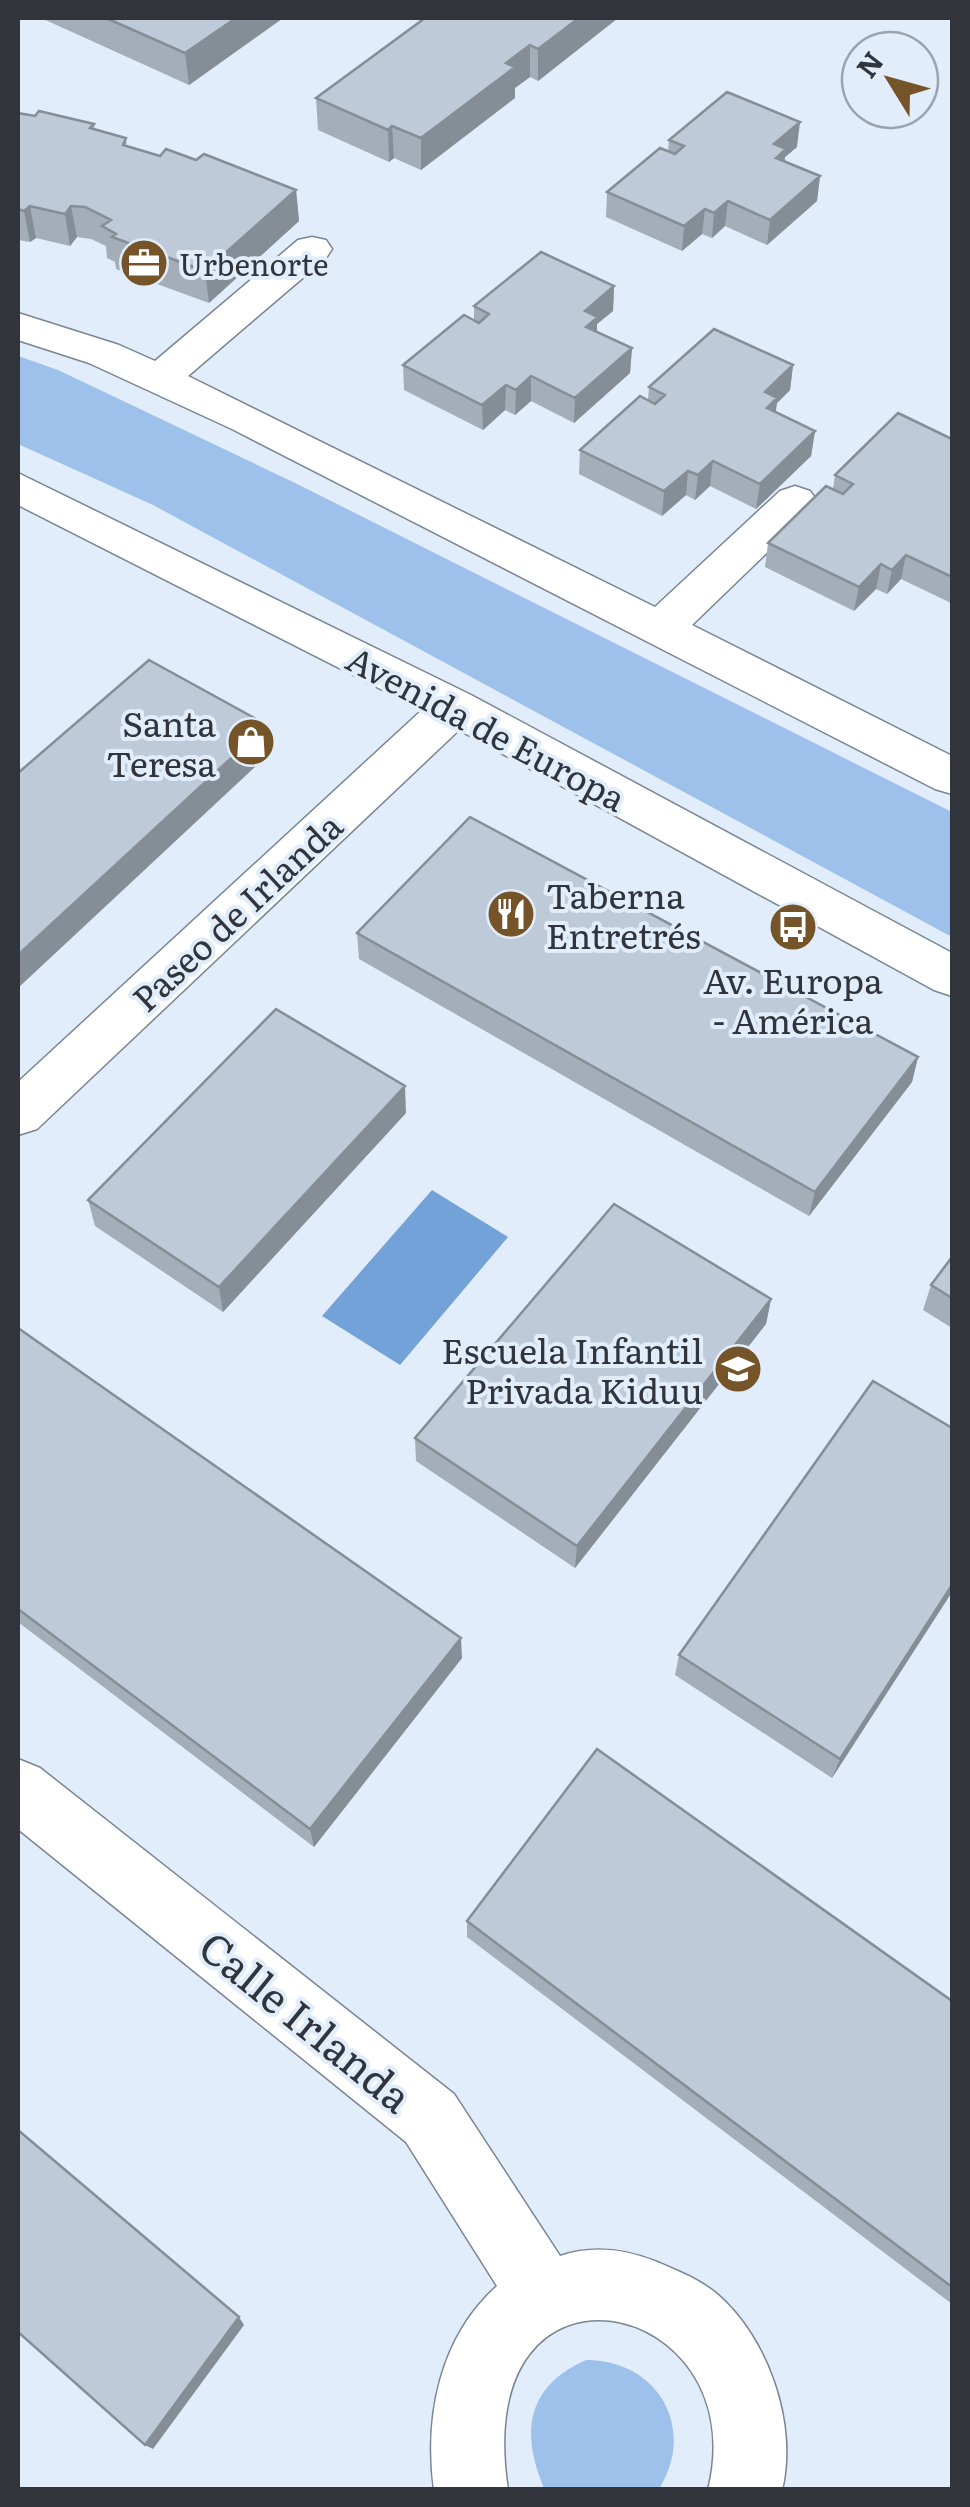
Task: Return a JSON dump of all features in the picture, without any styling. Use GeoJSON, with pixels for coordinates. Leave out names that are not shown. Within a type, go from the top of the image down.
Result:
{"type":"FeatureCollection","features":[{"type":"Feature","properties":{"kind":"street"},"geometry":{"type":"LineString","coordinates":[[159,379],[312,249]]}},
{"type":"Feature","properties":{"kind":"street"},"geometry":{"type":"LineString","coordinates":[[18,326],[104,354],[247,419],[952,778]]}},
{"type":"Feature","properties":{"kind":"street","name":"Avenida de Europa"},"geometry":{"type":"LineString","coordinates":[[18,488],[454,708],[952,976]]}},
{"type":"Feature","properties":{"kind":"street"},"geometry":{"type":"LineString","coordinates":[[660,629],[795,501]]}},
{"type":"Feature","properties":{"kind":"street","name":"Paseo de Irlanda"},"geometry":{"type":"LineString","coordinates":[[18,1114],[454,708]]}},
{"type":"Feature","properties":{"kind":"street","name":"Calle Irlanda"},"geometry":{"type":"LineString","coordinates":[[18,1790],[430,2118],[545,2297]]}},
{"type":"Feature","properties":{"kind":"street"},"geometry":{"type":"LineString","coordinates":[[472,2490],[464,2456],[466,2408],[482,2362],[510,2325],[545,2297],[588,2285],[631,2286],[673,2304],[709,2334],[736,2377],[750,2426],[745,2490]]}},
{"type":"Feature","properties":{"kind":"shaded area"},"geometry":{"type":"Polygon","coordinates":[[[18,356],[58,370],[293,482],[952,812],[952,937],[153,505],[18,444],[18,356]]]}},
{"type":"Feature","properties":{"kind":"shaded area"},"geometry":{"type":"Polygon","coordinates":[[[432,1190],[508,1237],[400,1365],[322,1316],[432,1190]]]}},
{"type":"Feature","properties":{"kind":"shaded area"},"geometry":{"type":"Polygon","coordinates":[[[586,2360],[611,2363],[633,2372],[651,2385],[664,2402],[672,2421],[674,2443],[670,2466],[659,2489],[544,2488],[532,2448],[534,2413],[551,2383],[586,2360]]]}},
{"type":"Feature","properties":{"kind":"building"},"geometry":{"type":"Polygon","coordinates":[[[106,18],[236,18],[185,53],[106,18]]]}},
{"type":"Feature","properties":{"kind":"building"},"geometry":{"type":"Polygon","coordinates":[[[425,18],[579,18],[538,49],[530,45],[506,63],[515,67],[421,138],[392,126],[388,130],[316,98],[425,18]]]}},
{"type":"Feature","properties":{"kind":"building"},"geometry":{"type":"Polygon","coordinates":[[[727,92],[800,122],[774,144],[786,149],[776,158],[820,176],[770,220],[728,201],[714,213],[705,209],[684,226],[607,192],[660,148],[675,154],[684,146],[669,140],[727,92]]]}},
{"type":"Feature","properties":{"kind":"building"},"geometry":{"type":"Polygon","coordinates":[[[39,111],[94,124],[90,128],[126,138],[123,145],[160,156],[166,149],[196,160],[204,154],[296,190],[205,271],[112,237],[116,234],[102,226],[111,220],[85,207],[71,206],[65,214],[30,206],[24,211],[18,209],[18,113],[35,116],[39,111]]]}},
{"type":"Feature","properties":{"kind":"building"},"geometry":{"type":"Polygon","coordinates":[[[541,252],[614,286],[585,311],[598,317],[586,327],[632,348],[575,398],[531,376],[516,390],[506,385],[482,405],[403,365],[464,315],[479,323],[489,314],[474,306],[541,252]]]}},
{"type":"Feature","properties":{"kind":"building"},"geometry":{"type":"Polygon","coordinates":[[[714,329],[793,365],[765,392],[777,398],[767,408],[815,431],[760,484],[713,461],[698,475],[688,471],[664,491],[580,450],[640,396],[655,404],[665,395],[649,387],[714,329]]]}},
{"type":"Feature","properties":{"kind":"building"},"geometry":{"type":"Polygon","coordinates":[[[898,413],[952,439],[952,577],[906,555],[892,570],[881,564],[859,587],[768,543],[826,486],[843,494],[853,484],[835,475],[898,413]]]}},
{"type":"Feature","properties":{"kind":"building"},"geometry":{"type":"Polygon","coordinates":[[[149,660],[267,725],[18,955],[18,773],[149,660]]]}},
{"type":"Feature","properties":{"kind":"building"},"geometry":{"type":"Polygon","coordinates":[[[470,817],[918,1057],[815,1192],[357,933],[470,817]]]}},
{"type":"Feature","properties":{"kind":"building"},"geometry":{"type":"Polygon","coordinates":[[[276,1009],[405,1086],[219,1287],[88,1200],[276,1009]]]}},
{"type":"Feature","properties":{"kind":"building"},"geometry":{"type":"Polygon","coordinates":[[[614,1204],[771,1299],[577,1546],[415,1438],[614,1204]]]}},
{"type":"Feature","properties":{"kind":"building"},"geometry":{"type":"Polygon","coordinates":[[[952,1257],[952,1298],[931,1285],[952,1257]]]}},
{"type":"Feature","properties":{"kind":"building"},"geometry":{"type":"Polygon","coordinates":[[[18,1328],[461,1638],[310,1829],[18,1609],[18,1328]]]}},
{"type":"Feature","properties":{"kind":"building"},"geometry":{"type":"Polygon","coordinates":[[[873,1381],[952,1428],[952,1585],[840,1759],[679,1655],[873,1381]]]}},
{"type":"Feature","properties":{"kind":"building"},"geometry":{"type":"Polygon","coordinates":[[[597,1749],[952,2001],[952,2287],[467,1921],[597,1749]]]}},
{"type":"Feature","properties":{"kind":"building"},"geometry":{"type":"Polygon","coordinates":[[[18,2130],[239,2317],[145,2445],[18,2332],[18,2130]]]}},
{"type":"Feature","properties":{"kind":"place","name":"Urbenorte"},"geometry":{"type":"Point","coordinates":[144,263]}},
{"type":"Feature","properties":{"kind":"place","name":"Santa Teresa"},"geometry":{"type":"Point","coordinates":[251,742]}},
{"type":"Feature","properties":{"kind":"place","name":"Taberna Entretrés"},"geometry":{"type":"Point","coordinates":[511,914]}},
{"type":"Feature","properties":{"kind":"place","name":"Av. Europa - América"},"geometry":{"type":"Point","coordinates":[793,927]}},
{"type":"Feature","properties":{"kind":"place","name":"Escuela Infantil Privada Kiduu"},"geometry":{"type":"Point","coordinates":[738,1369]}}]}
